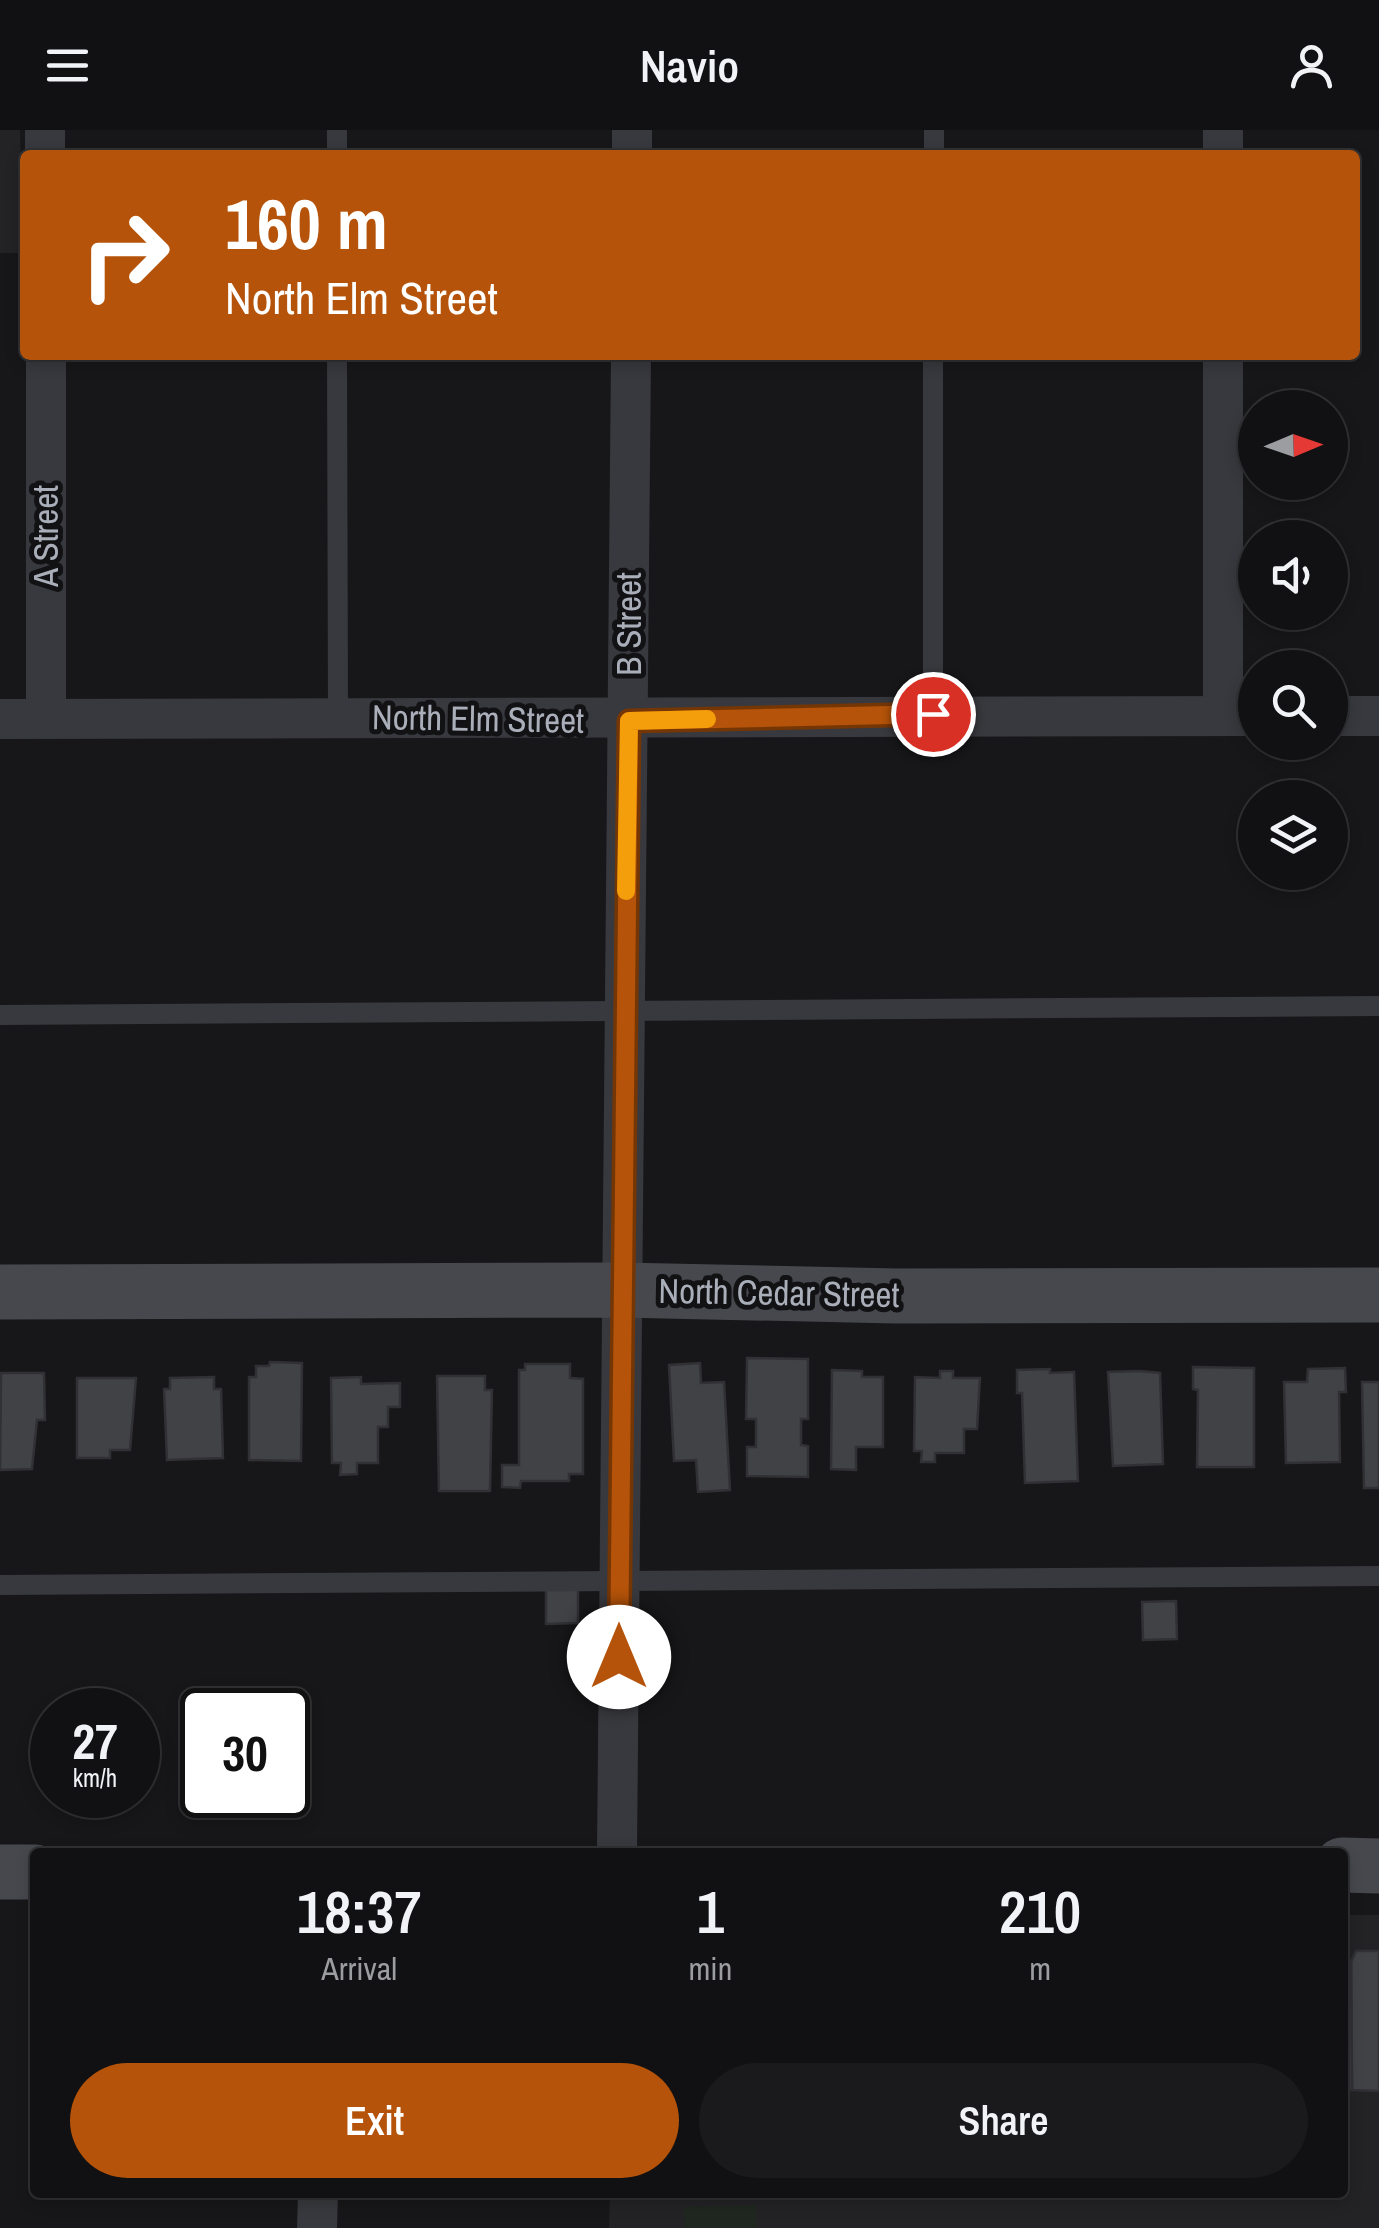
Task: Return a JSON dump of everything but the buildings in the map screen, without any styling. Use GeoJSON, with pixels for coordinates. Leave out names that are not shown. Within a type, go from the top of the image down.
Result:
{"type":"FeatureCollection","features":[{"type":"Feature","properties":{"kind":"street","name":"A Street"},"geometry":{"type":"LineString","coordinates":[[46,360],[46,718]]}},
{"type":"Feature","properties":{"kind":"street","name":"B Street"},"geometry":{"type":"LineString","coordinates":[[618,1848],[630,360]]}},
{"type":"Feature","properties":{"kind":"street"},"geometry":{"type":"LineString","coordinates":[[1223,360],[1238,693]]}},
{"type":"Feature","properties":{"kind":"street","name":"North Elm Street"},"geometry":{"type":"LineString","coordinates":[[0,719],[338,717],[629,721],[933,714],[1238,716]]}},
{"type":"Feature","properties":{"kind":"street"},"geometry":{"type":"LineString","coordinates":[[1348,716],[1379,716]]}},
{"type":"Feature","properties":{"kind":"street","name":"North Cedar Street"},"geometry":{"type":"LineString","coordinates":[[0,1292],[621,1290],[896,1296],[1379,1296]]}},
{"type":"Feature","properties":{"kind":"street"},"geometry":{"type":"LineString","coordinates":[[1348,1866],[1379,1866]]}},
{"type":"Feature","properties":{"kind":"street"},"geometry":{"type":"LineString","coordinates":[[0,1872],[30,1872]]}},
{"type":"Feature","properties":{"kind":"street"},"geometry":{"type":"LineString","coordinates":[[317,2228],[318,2198]]}},
{"type":"Feature","properties":{"kind":"lane"},"geometry":{"type":"LineString","coordinates":[[337,360],[338,717]]}},
{"type":"Feature","properties":{"kind":"lane"},"geometry":{"type":"LineString","coordinates":[[933,360],[933,714]]}},
{"type":"Feature","properties":{"kind":"lane"},"geometry":{"type":"LineString","coordinates":[[0,1014],[1379,1006]]}},
{"type":"Feature","properties":{"kind":"lane"},"geometry":{"type":"LineString","coordinates":[[0,1585],[1379,1576]]}},
{"type":"Feature","properties":{"kind":"shaded area"},"geometry":{"type":"Polygon","coordinates":[[[0,130],[20,130],[20,253],[0,253],[0,130]]]}},
{"type":"Feature","properties":{"kind":"shaded area"},"geometry":{"type":"Polygon","coordinates":[[[1348,1915],[1379,1915],[1379,2228],[609,2228],[610,2198],[1348,2198],[1348,1915]]]}},
{"type":"Feature","properties":{"kind":"shaded area"},"geometry":{"type":"Polygon","coordinates":[[[756,2205],[757,2228],[685,2228],[684,2207],[756,2205]]]}},
{"type":"Feature","properties":{"kind":"slow traffic"},"geometry":{"type":"LineString","coordinates":[[626,891],[629,721],[707,719]]}},
{"type":"Feature","properties":{"kind":"route"},"geometry":{"type":"LineString","coordinates":[[619,1657],[629,721],[933,714]]}}]}
